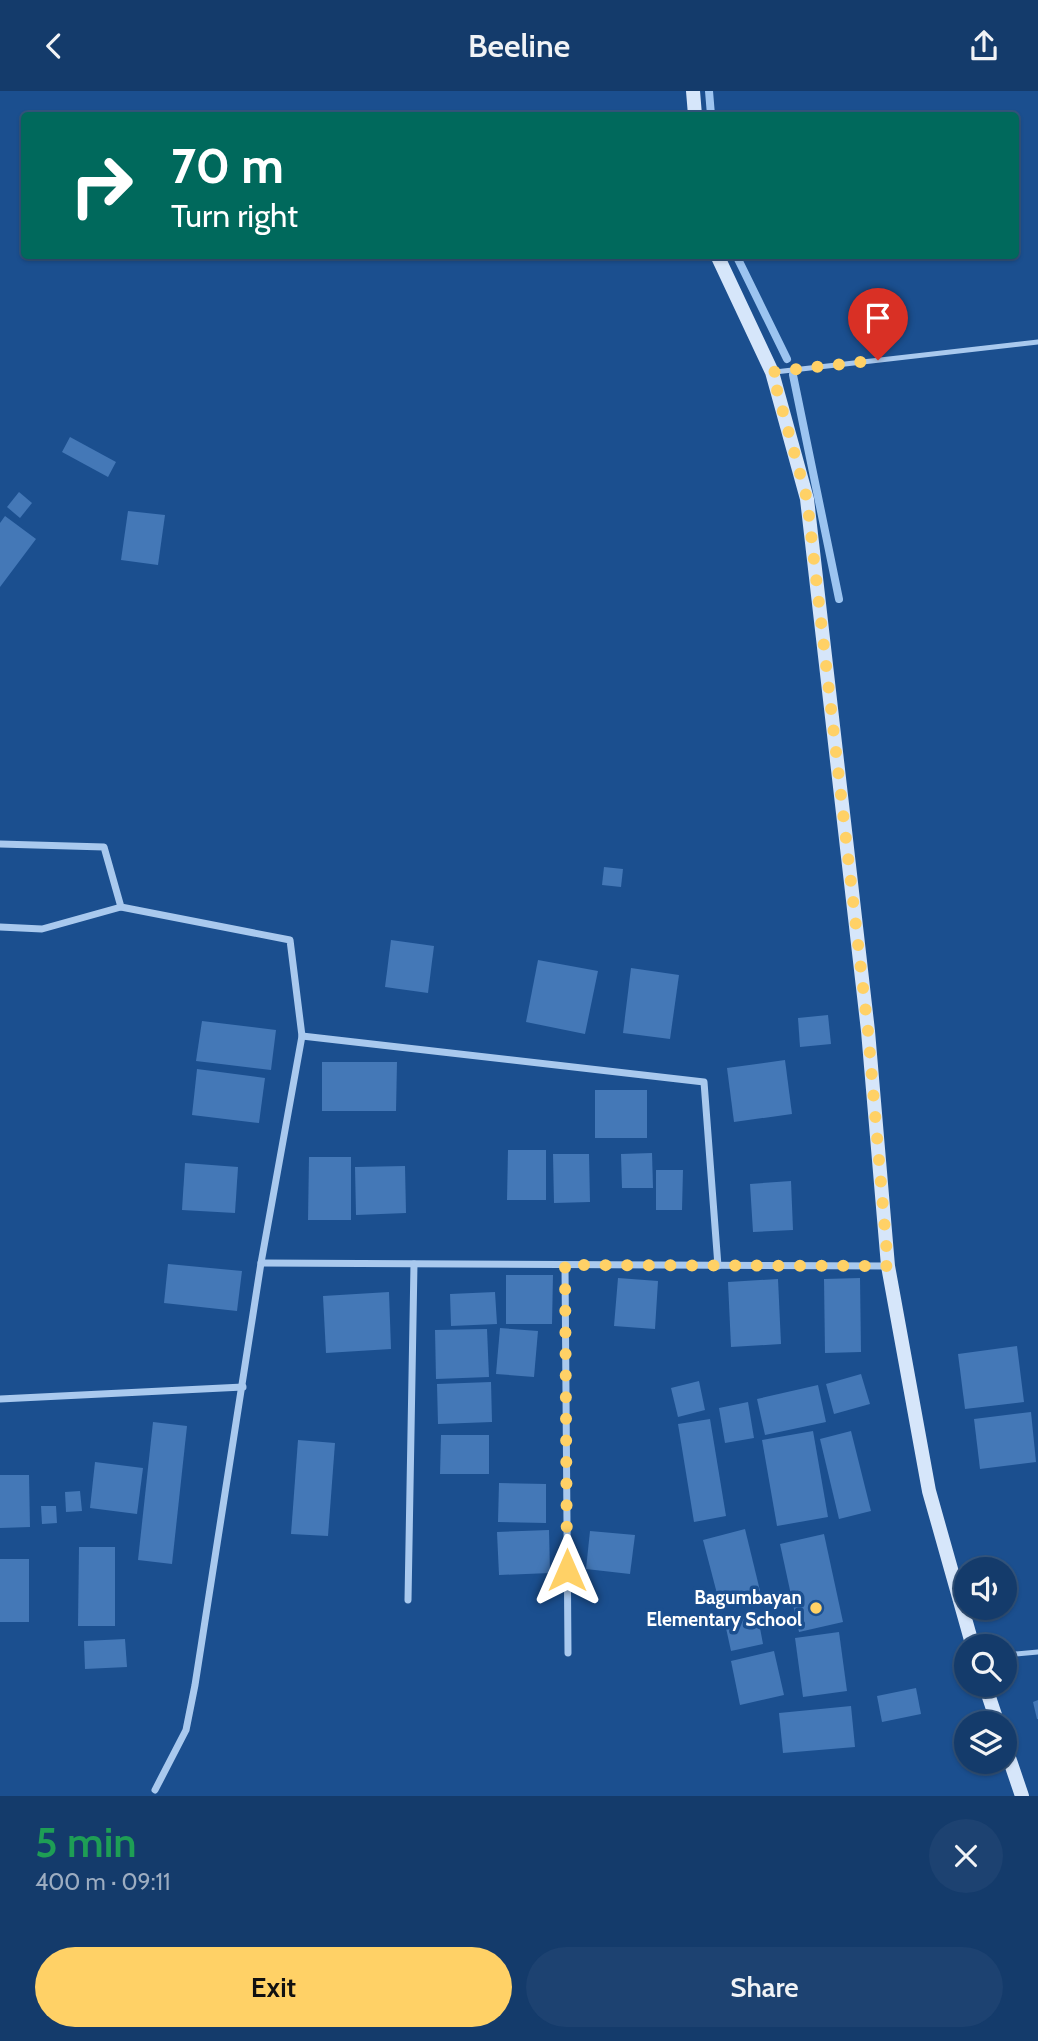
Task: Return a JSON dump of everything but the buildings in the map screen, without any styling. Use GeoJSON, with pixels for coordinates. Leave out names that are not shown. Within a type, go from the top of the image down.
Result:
{"type":"FeatureCollection","features":[{"type":"Feature","properties":{"kind":"street"},"geometry":{"type":"LineString","coordinates":[[693,91],[695,112]]}},
{"type":"Feature","properties":{"kind":"street"},"geometry":{"type":"LineString","coordinates":[[719,259],[772,372],[807,499],[866,1018],[888,1266],[929,1491],[969,1634]]}},
{"type":"Feature","properties":{"kind":"street"},"geometry":{"type":"LineString","coordinates":[[0,844],[104,848],[121,907]]}},
{"type":"Feature","properties":{"kind":"street"},"geometry":{"type":"LineString","coordinates":[[0,927],[41,929],[121,907],[290,940],[302,1036],[261,1263],[191,1708],[186,1730],[155,1790]]}},
{"type":"Feature","properties":{"kind":"street"},"geometry":{"type":"LineString","coordinates":[[302,1036],[704,1082],[718,1266]]}},
{"type":"Feature","properties":{"kind":"street"},"geometry":{"type":"LineString","coordinates":[[261,1263],[888,1266]]}},
{"type":"Feature","properties":{"kind":"street"},"geometry":{"type":"LineString","coordinates":[[408,1600],[414,1264]]}},
{"type":"Feature","properties":{"kind":"street"},"geometry":{"type":"LineString","coordinates":[[565,1265],[568,1653]]}},
{"type":"Feature","properties":{"kind":"street"},"geometry":{"type":"LineString","coordinates":[[0,1399],[243,1387]]}},
{"type":"Feature","properties":{"kind":"street"},"geometry":{"type":"LineString","coordinates":[[1015,1774],[1022,1796]]}},
{"type":"Feature","properties":{"kind":"lane"},"geometry":{"type":"LineString","coordinates":[[772,372],[1038,342]]}},
{"type":"Feature","properties":{"kind":"lane"},"geometry":{"type":"LineString","coordinates":[[1017,1654],[1038,1652]]}},
{"type":"Feature","properties":{"kind":"waterway"},"geometry":{"type":"LineString","coordinates":[[709,91],[711,112]]}},
{"type":"Feature","properties":{"kind":"waterway"},"geometry":{"type":"LineString","coordinates":[[738,259],[787,359]]}},
{"type":"Feature","properties":{"kind":"waterway"},"geometry":{"type":"LineString","coordinates":[[793,375],[839,599]]}},
{"type":"Feature","properties":{"kind":"place","name":"Bagumbayan Elementary School"},"geometry":{"type":"Point","coordinates":[816,1608]}},
{"type":"Feature","properties":{"kind":"route"},"geometry":{"type":"LineString","coordinates":[[567,1570],[565,1265],[888,1266],[868,1031],[807,499],[772,372],[878,360]]}}]}
